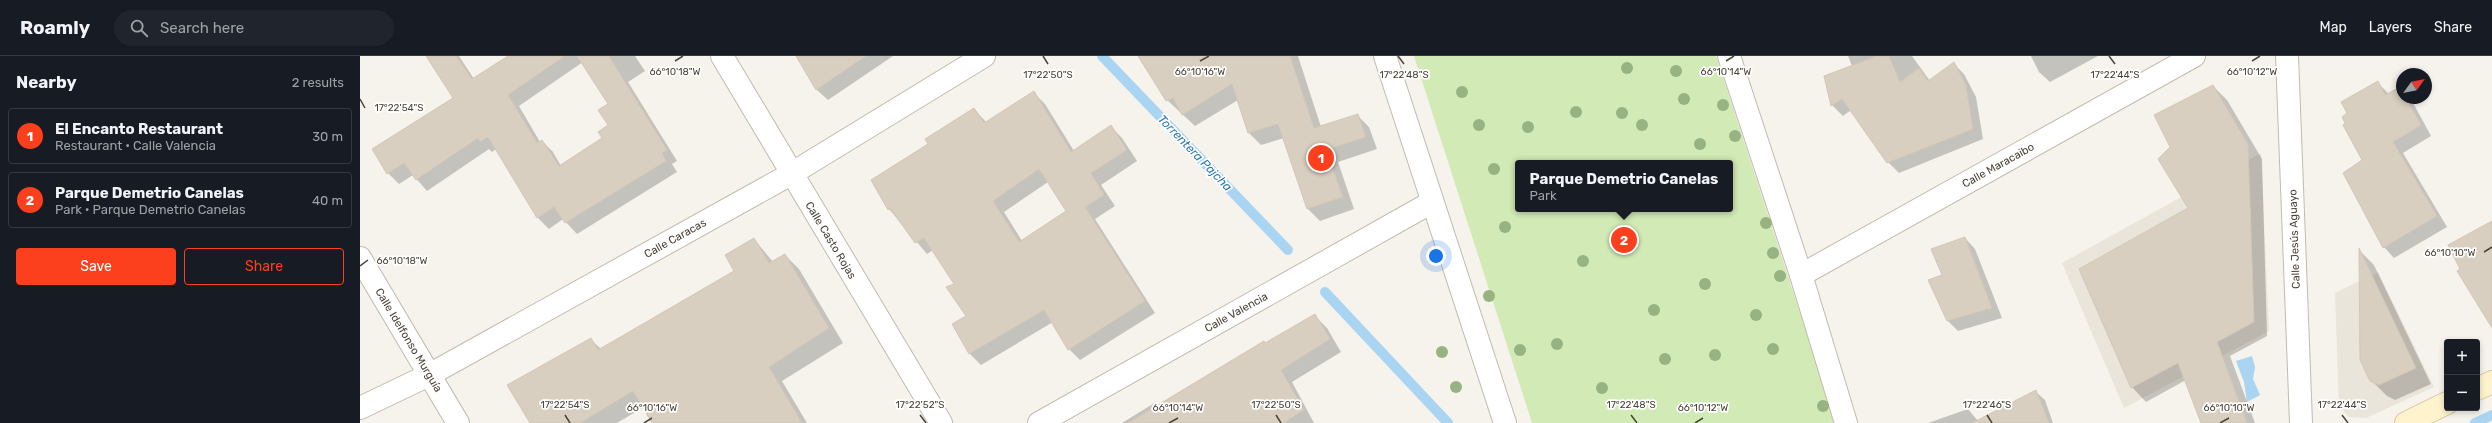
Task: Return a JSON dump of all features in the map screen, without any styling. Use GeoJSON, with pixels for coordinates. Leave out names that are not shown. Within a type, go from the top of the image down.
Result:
{"type":"FeatureCollection","features":[{"type":"Feature","properties":{"kind":"main road"},"geometry":{"type":"LineString","coordinates":[[2480,388],[2492,382]]}},
{"type":"Feature","properties":{"kind":"main road"},"geometry":{"type":"LineString","coordinates":[[2406,423],[2444,404]]}},
{"type":"Feature","properties":{"kind":"street","name":"Calle Casto Rojas"},"geometry":{"type":"LineString","coordinates":[[722,56],[791,174],[941,423]]}},
{"type":"Feature","properties":{"kind":"street","name":"Calle Caracas"},"geometry":{"type":"LineString","coordinates":[[360,408],[429,375],[791,174],[984,56]]}},
{"type":"Feature","properties":{"kind":"street"},"geometry":{"type":"LineString","coordinates":[[1385,56],[1505,423]]}},
{"type":"Feature","properties":{"kind":"street"},"geometry":{"type":"LineString","coordinates":[[1729,56],[1801,275],[1846,423]]}},
{"type":"Feature","properties":{"kind":"street","name":"Calle Maracaibo"},"geometry":{"type":"LineString","coordinates":[[1801,275],[2194,56]]}},
{"type":"Feature","properties":{"kind":"street","name":"Calle Jesús Aguayo"},"geometry":{"type":"LineString","coordinates":[[2287,56],[2301,423]]}},
{"type":"Feature","properties":{"kind":"street","name":"Calle Valencia"},"geometry":{"type":"LineString","coordinates":[[1039,423],[1432,202]]}},
{"type":"Feature","properties":{"kind":"street","name":"Calle Idelfonso Murguía"},"geometry":{"type":"LineString","coordinates":[[360,258],[458,423]]}},
{"type":"Feature","properties":{"kind":"shaded area"},"geometry":{"type":"Polygon","coordinates":[[[2261,153],[2269,331],[2124,408],[2062,263],[2261,153]]]}},
{"type":"Feature","properties":{"kind":"shaded area"},"geometry":{"type":"Polygon","coordinates":[[[2378,272],[2434,387],[2366,418],[2349,417],[2339,406],[2335,293],[2378,272]]]}},
{"type":"Feature","properties":{"kind":"green space"},"geometry":{"type":"Polygon","coordinates":[[[1414,56],[1716,56],[1836,423],[1532,423],[1414,56]]]}},
{"type":"Feature","properties":{"kind":"water"},"geometry":{"type":"Polygon","coordinates":[[[2252,356],[2255,367],[2253,379],[2260,395],[2247,402],[2244,382],[2236,361],[2252,356]]]}},
{"type":"Feature","properties":{"kind":"building"},"geometry":{"type":"Polygon","coordinates":[[[426,56],[456,56],[472,79],[508,56],[565,56],[508,95],[537,143],[542,140],[559,166],[602,138],[598,132],[608,125],[598,110],[608,104],[577,56],[609,56],[667,150],[662,153],[666,161],[565,223],[554,207],[537,218],[488,137],[480,142],[478,138],[416,180],[404,163],[387,174],[372,149],[453,98],[426,56]]]}},
{"type":"Feature","properties":{"kind":"building"},"geometry":{"type":"Polygon","coordinates":[[[796,56],[866,56],[816,90],[796,56]]]}},
{"type":"Feature","properties":{"kind":"building"},"geometry":{"type":"Polygon","coordinates":[[[1138,56],[1290,56],[1314,128],[1358,114],[1366,137],[1326,150],[1343,197],[1307,209],[1278,124],[1248,133],[1232,84],[1182,115],[1173,98],[1166,101],[1138,56]]]}},
{"type":"Feature","properties":{"kind":"building"},"geometry":{"type":"Polygon","coordinates":[[[1877,56],[1889,56],[1900,82],[1919,68],[1928,81],[1954,62],[1966,85],[1973,129],[1887,163],[1842,99],[1831,106],[1824,76],[1877,56]]]}},
{"type":"Feature","properties":{"kind":"building"},"geometry":{"type":"Polygon","coordinates":[[[2378,81],[2385,95],[2396,89],[2396,104],[2409,104],[2421,125],[2393,142],[2437,216],[2383,248],[2343,173],[2362,160],[2343,125],[2345,123],[2342,117],[2347,113],[2341,102],[2378,81]]]}},
{"type":"Feature","properties":{"kind":"building"},"geometry":{"type":"Polygon","coordinates":[[[2213,85],[2248,144],[2254,322],[2217,342],[2247,423],[2201,423],[2178,363],[2131,388],[2079,269],[2188,208],[2158,159],[2170,147],[2154,115],[2213,85]]]}},
{"type":"Feature","properties":{"kind":"building"},"geometry":{"type":"Polygon","coordinates":[[[1034,91],[1071,152],[1111,125],[1127,150],[1091,173],[1104,195],[1085,207],[1145,301],[1068,350],[1044,310],[969,354],[952,324],[966,316],[946,287],[954,284],[924,238],[915,243],[890,208],[888,210],[871,180],[928,144],[925,139],[974,108],[984,123],[1034,91]],[[1039,169],[993,201],[1019,242],[1066,211],[1039,169]]]}},
{"type":"Feature","properties":{"kind":"building"},"geometry":{"type":"Polygon","coordinates":[[[2492,221],[2492,328],[2457,271],[2460,269],[2448,245],[2492,221]]]}},
{"type":"Feature","properties":{"kind":"building"},"geometry":{"type":"Polygon","coordinates":[[[1965,237],[1992,308],[1947,321],[1928,280],[1942,275],[1931,249],[1965,237]]]}},
{"type":"Feature","properties":{"kind":"building"},"geometry":{"type":"Polygon","coordinates":[[[754,238],[769,263],[785,254],[829,328],[769,367],[802,423],[652,423],[633,391],[580,423],[530,423],[507,385],[591,338],[598,350],[734,271],[725,255],[754,238]]]}},
{"type":"Feature","properties":{"kind":"building"},"geometry":{"type":"Polygon","coordinates":[[[2359,248],[2416,368],[2379,385],[2370,381],[2360,360],[2359,248]]]}},
{"type":"Feature","properties":{"kind":"building"},"geometry":{"type":"Polygon","coordinates":[[[1315,314],[1330,339],[1281,370],[1304,410],[1283,423],[1128,423],[1264,341],[1265,343],[1315,314]]]}},
{"type":"Feature","properties":{"kind":"building"},"geometry":{"type":"Polygon","coordinates":[[[2036,390],[2049,423],[1972,423],[2036,390]]]}},
{"type":"Feature","properties":{"kind":"waterway","name":"Torrentera Pajcha"},"geometry":{"type":"LineString","coordinates":[[1102,56],[1288,250]]}},
{"type":"Feature","properties":{"kind":"waterway","name":"Torrentera Pajcha"},"geometry":{"type":"LineString","coordinates":[[1325,292],[1448,423]]}},
{"type":"Feature","properties":{"kind":"waterway","name":"Torrentera Pajcha"},"geometry":{"type":"LineString","coordinates":[[2475,423],[2492,415]]}},
{"type":"Feature","properties":{"kind":"place","name":"El Encanto Restaurant"},"geometry":{"type":"Point","coordinates":[1321,158]}},
{"type":"Feature","properties":{"kind":"place","name":"Parque Demetrio Canelas"},"geometry":{"type":"Point","coordinates":[1624,240]}}]}
